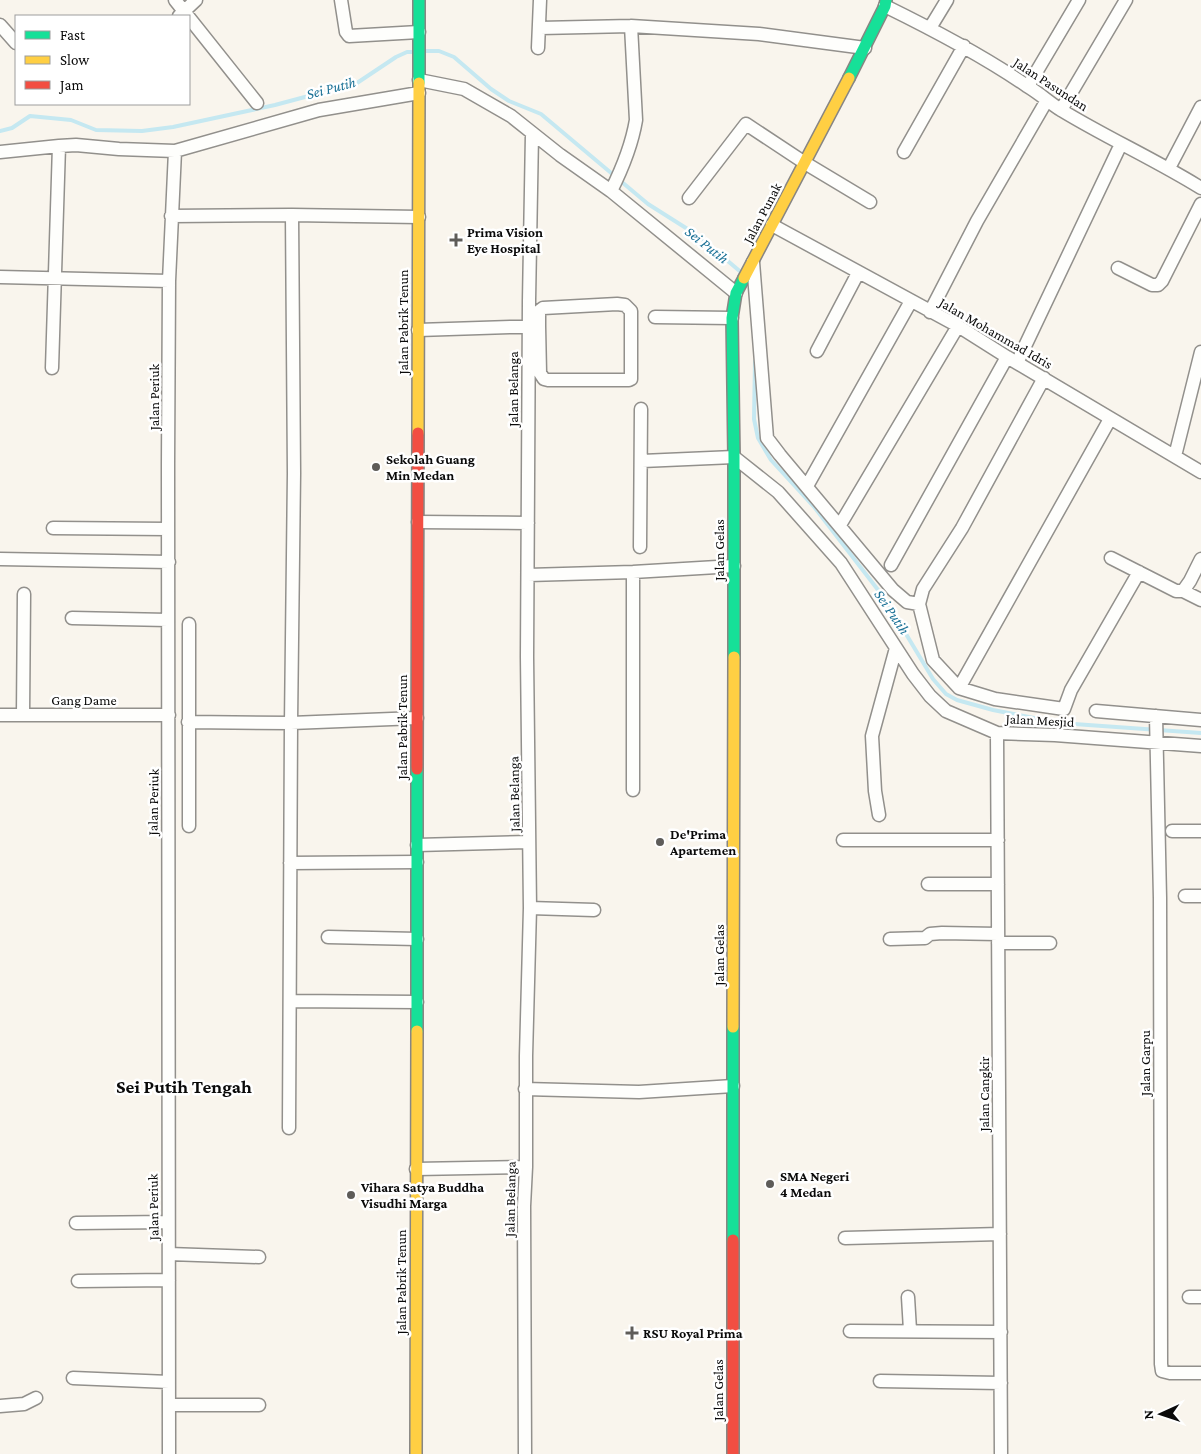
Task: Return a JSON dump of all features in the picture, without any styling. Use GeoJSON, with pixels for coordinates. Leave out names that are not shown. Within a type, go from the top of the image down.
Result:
{"type":"FeatureCollection","features":[{"type":"Feature","properties":{"kind":"street"},"geometry":{"type":"LineString","coordinates":[[175,0],[182,13],[196,0]]}},
{"type":"Feature","properties":{"kind":"street"},"geometry":{"type":"LineString","coordinates":[[340,0],[346,32],[349,36],[418,32]]}},
{"type":"Feature","properties":{"kind":"street","name":"Jalan Pabrik Tenun"},"geometry":{"type":"LineString","coordinates":[[416,1454],[419,0]]}},
{"type":"Feature","properties":{"kind":"street"},"geometry":{"type":"LineString","coordinates":[[538,48],[540,0]]}},
{"type":"Feature","properties":{"kind":"street"},"geometry":{"type":"LineString","coordinates":[[930,28],[947,0]]}},
{"type":"Feature","properties":{"kind":"street"},"geometry":{"type":"LineString","coordinates":[[1028,86],[1079,0]]}},
{"type":"Feature","properties":{"kind":"street"},"geometry":{"type":"LineString","coordinates":[[1061,110],[1126,0]]}},
{"type":"Feature","properties":{"kind":"street","name":"Jalan Pasundan"},"geometry":{"type":"LineString","coordinates":[[885,3],[964,46],[1028,86],[1061,110],[1121,144],[1169,168],[1201,188]]}},
{"type":"Feature","properties":{"kind":"street","name":"Jalan Punak"},"geometry":{"type":"LineString","coordinates":[[734,456],[732,318],[738,288],[865,48],[885,3]]}},
{"type":"Feature","properties":{"kind":"street"},"geometry":{"type":"LineString","coordinates":[[190,23],[257,103]]}},
{"type":"Feature","properties":{"kind":"street"},"geometry":{"type":"LineString","coordinates":[[0,25],[15,42]]}},
{"type":"Feature","properties":{"kind":"street"},"geometry":{"type":"LineString","coordinates":[[540,28],[631,26],[759,34],[865,48]]}},
{"type":"Feature","properties":{"kind":"street"},"geometry":{"type":"LineString","coordinates":[[613,188],[623,166],[636,120],[631,26]]}},
{"type":"Feature","properties":{"kind":"street"},"geometry":{"type":"LineString","coordinates":[[904,152],[964,46]]}},
{"type":"Feature","properties":{"kind":"street"},"geometry":{"type":"LineString","coordinates":[[419,75],[464,89],[511,116],[532,134],[613,188],[738,288]]}},
{"type":"Feature","properties":{"kind":"street"},"geometry":{"type":"LineString","coordinates":[[0,152],[59,146],[175,151],[319,110],[419,93]]}},
{"type":"Feature","properties":{"kind":"street"},"geometry":{"type":"LineString","coordinates":[[930,312],[977,221],[1047,100]]}},
{"type":"Feature","properties":{"kind":"street"},"geometry":{"type":"LineString","coordinates":[[1169,168],[1201,107]]}},
{"type":"Feature","properties":{"kind":"street"},"geometry":{"type":"LineString","coordinates":[[689,198],[746,124],[805,163],[870,202]]}},
{"type":"Feature","properties":{"kind":"street","name":"Jalan Belanga"},"geometry":{"type":"LineString","coordinates":[[525,1454],[525,1089],[530,908],[528,523],[534,326],[532,134]]}},
{"type":"Feature","properties":{"kind":"street"},"geometry":{"type":"LineString","coordinates":[[891,565],[1012,360],[1121,144]]}},
{"type":"Feature","properties":{"kind":"street"},"geometry":{"type":"LineString","coordinates":[[52,368],[59,146]]}},
{"type":"Feature","properties":{"kind":"street","name":"Jalan Periuk"},"geometry":{"type":"LineString","coordinates":[[169,1454],[169,281],[175,151]]}},
{"type":"Feature","properties":{"kind":"street"},"geometry":{"type":"LineString","coordinates":[[1118,268],[1152,285],[1158,285],[1201,204]]}},
{"type":"Feature","properties":{"kind":"street"},"geometry":{"type":"LineString","coordinates":[[289,1128],[294,473],[292,215]]}},
{"type":"Feature","properties":{"kind":"street"},"geometry":{"type":"LineString","coordinates":[[171,216],[418,216]]}},
{"type":"Feature","properties":{"kind":"street","name":"Jalan Mohammad Idris"},"geometry":{"type":"LineString","coordinates":[[772,225],[958,326],[1201,472]]}},
{"type":"Feature","properties":{"kind":"street"},"geometry":{"type":"LineString","coordinates":[[750,266],[767,438],[893,590],[907,602],[919,604]]}},
{"type":"Feature","properties":{"kind":"street"},"geometry":{"type":"LineString","coordinates":[[817,352],[858,273]]}},
{"type":"Feature","properties":{"kind":"street"},"geometry":{"type":"LineString","coordinates":[[0,277],[169,281]]}},
{"type":"Feature","properties":{"kind":"street"},"geometry":{"type":"LineString","coordinates":[[806,486],[911,301]]}},
{"type":"Feature","properties":{"kind":"street"},"geometry":{"type":"LineString","coordinates":[[625,305],[631,311],[631,378],[629,380],[544,379],[540,373],[534,326],[540,310],[543,308],[625,305]]}},
{"type":"Feature","properties":{"kind":"street"},"geometry":{"type":"LineString","coordinates":[[655,317],[732,318]]}},
{"type":"Feature","properties":{"kind":"street"},"geometry":{"type":"LineString","coordinates":[[418,330],[534,326]]}},
{"type":"Feature","properties":{"kind":"street"},"geometry":{"type":"LineString","coordinates":[[840,525],[958,326]]}},
{"type":"Feature","properties":{"kind":"street"},"geometry":{"type":"LineString","coordinates":[[1175,456],[1201,352]]}},
{"type":"Feature","properties":{"kind":"street"},"geometry":{"type":"LineString","coordinates":[[1044,378],[962,528],[923,590],[919,604],[933,660],[959,688],[995,700],[1064,709],[1071,690],[1139,572]]}},
{"type":"Feature","properties":{"kind":"street"},"geometry":{"type":"LineString","coordinates":[[640,547],[641,410]]}},
{"type":"Feature","properties":{"kind":"street"},"geometry":{"type":"LineString","coordinates":[[959,688],[1110,419]]}},
{"type":"Feature","properties":{"kind":"street"},"geometry":{"type":"LineString","coordinates":[[642,461],[734,456]]}},
{"type":"Feature","properties":{"kind":"street","name":"Jalan Gelas"},"geometry":{"type":"LineString","coordinates":[[733,1454],[734,456]]}},
{"type":"Feature","properties":{"kind":"street","name":"Jalan Mesjid"},"geometry":{"type":"LineString","coordinates":[[734,456],[778,492],[841,563],[912,674],[930,696],[946,711],[997,733],[1156,741],[1201,746]]}},
{"type":"Feature","properties":{"kind":"street"},"geometry":{"type":"LineString","coordinates":[[418,522],[528,523]]}},
{"type":"Feature","properties":{"kind":"street"},"geometry":{"type":"LineString","coordinates":[[53,528],[168,529]]}},
{"type":"Feature","properties":{"kind":"street"},"geometry":{"type":"LineString","coordinates":[[0,558],[169,562]]}},
{"type":"Feature","properties":{"kind":"street"},"geometry":{"type":"LineString","coordinates":[[1111,558],[1176,591],[1183,591],[1201,600]]}},
{"type":"Feature","properties":{"kind":"street"},"geometry":{"type":"LineString","coordinates":[[1183,591],[1201,559]]}},
{"type":"Feature","properties":{"kind":"street"},"geometry":{"type":"LineString","coordinates":[[528,574],[633,572],[734,566]]}},
{"type":"Feature","properties":{"kind":"street"},"geometry":{"type":"LineString","coordinates":[[633,572],[633,790]]}},
{"type":"Feature","properties":{"kind":"street"},"geometry":{"type":"LineString","coordinates":[[23,715],[24,594]]}},
{"type":"Feature","properties":{"kind":"street"},"geometry":{"type":"LineString","coordinates":[[72,618],[168,620]]}},
{"type":"Feature","properties":{"kind":"street"},"geometry":{"type":"LineString","coordinates":[[188,826],[189,624]]}},
{"type":"Feature","properties":{"kind":"street"},"geometry":{"type":"LineString","coordinates":[[879,815],[875,791],[872,736],[896,648]]}},
{"type":"Feature","properties":{"kind":"street"},"geometry":{"type":"LineString","coordinates":[[1096,711],[1201,720]]}},
{"type":"Feature","properties":{"kind":"street","name":"Gang Dame"},"geometry":{"type":"LineString","coordinates":[[0,715],[169,715]]}},
{"type":"Feature","properties":{"kind":"street","name":"Jalan Garpu"},"geometry":{"type":"LineString","coordinates":[[1156,717],[1160,898],[1161,1364],[1162,1371],[1170,1373],[1201,1373]]}},
{"type":"Feature","properties":{"kind":"street"},"geometry":{"type":"LineString","coordinates":[[188,722],[291,722],[417,718]]}},
{"type":"Feature","properties":{"kind":"street","name":"Jalan Cangkir"},"geometry":{"type":"LineString","coordinates":[[997,733],[1001,1454]]}},
{"type":"Feature","properties":{"kind":"street"},"geometry":{"type":"LineString","coordinates":[[1172,831],[1201,831]]}},
{"type":"Feature","properties":{"kind":"street"},"geometry":{"type":"LineString","coordinates":[[843,840],[998,840]]}},
{"type":"Feature","properties":{"kind":"street"},"geometry":{"type":"LineString","coordinates":[[417,845],[529,842]]}},
{"type":"Feature","properties":{"kind":"street"},"geometry":{"type":"LineString","coordinates":[[290,863],[417,862]]}},
{"type":"Feature","properties":{"kind":"street"},"geometry":{"type":"LineString","coordinates":[[928,884],[998,884]]}},
{"type":"Feature","properties":{"kind":"street"},"geometry":{"type":"LineString","coordinates":[[1184,896],[1201,896]]}},
{"type":"Feature","properties":{"kind":"street"},"geometry":{"type":"LineString","coordinates":[[530,908],[594,910]]}},
{"type":"Feature","properties":{"kind":"street"},"geometry":{"type":"LineString","coordinates":[[890,939],[925,938],[930,934],[942,933],[1050,943]]}},
{"type":"Feature","properties":{"kind":"street"},"geometry":{"type":"LineString","coordinates":[[328,937],[417,939]]}},
{"type":"Feature","properties":{"kind":"street"},"geometry":{"type":"LineString","coordinates":[[291,1001],[417,1002]]}},
{"type":"Feature","properties":{"kind":"street"},"geometry":{"type":"LineString","coordinates":[[525,1089],[638,1092],[734,1086]]}},
{"type":"Feature","properties":{"kind":"street"},"geometry":{"type":"LineString","coordinates":[[416,1169],[526,1168]]}},
{"type":"Feature","properties":{"kind":"street"},"geometry":{"type":"LineString","coordinates":[[76,1223],[168,1222]]}},
{"type":"Feature","properties":{"kind":"street"},"geometry":{"type":"LineString","coordinates":[[845,1238],[1000,1234]]}},
{"type":"Feature","properties":{"kind":"street"},"geometry":{"type":"LineString","coordinates":[[169,1254],[259,1257]]}},
{"type":"Feature","properties":{"kind":"street"},"geometry":{"type":"LineString","coordinates":[[78,1281],[169,1280]]}},
{"type":"Feature","properties":{"kind":"street"},"geometry":{"type":"LineString","coordinates":[[908,1297],[910,1330]]}},
{"type":"Feature","properties":{"kind":"street"},"geometry":{"type":"LineString","coordinates":[[850,1331],[1001,1332]]}},
{"type":"Feature","properties":{"kind":"street"},"geometry":{"type":"LineString","coordinates":[[73,1378],[169,1382]]}},
{"type":"Feature","properties":{"kind":"street"},"geometry":{"type":"LineString","coordinates":[[880,1381],[1001,1383]]}},
{"type":"Feature","properties":{"kind":"street"},"geometry":{"type":"LineString","coordinates":[[0,1406],[24,1404],[36,1398]]}},
{"type":"Feature","properties":{"kind":"street"},"geometry":{"type":"LineString","coordinates":[[169,1405],[259,1405]]}},
{"type":"Feature","properties":{"kind":"waterway","name":"Sei Putih"},"geometry":{"type":"LineString","coordinates":[[424,51],[439,51],[454,57],[491,89],[509,101],[541,114],[648,204],[697,235],[742,273]]}},
{"type":"Feature","properties":{"kind":"waterway","name":"Sei Putih"},"geometry":{"type":"LineString","coordinates":[[0,131],[12,128],[30,116],[71,120],[96,130],[142,131],[173,127],[275,105],[357,83],[396,57],[407,52],[415,52]]}},
{"type":"Feature","properties":{"kind":"waterway","name":"Sei Putih"},"geometry":{"type":"LineString","coordinates":[[755,361],[754,419],[758,438],[771,460],[815,508],[885,599],[933,679],[946,694],[957,700],[993,710],[1060,723],[1201,733]]}},
{"type":"Feature","properties":{"kind":"traffic: fast"},"geometry":{"type":"LineString","coordinates":[[419,0],[419,83]]}},
{"type":"Feature","properties":{"kind":"traffic: fast"},"geometry":{"type":"LineString","coordinates":[[849,78],[885,6],[886,0]]}},
{"type":"Feature","properties":{"kind":"traffic: fast"},"geometry":{"type":"LineString","coordinates":[[734,657],[732,318],[736,293],[744,278]]}},
{"type":"Feature","properties":{"kind":"traffic: fast"},"geometry":{"type":"LineString","coordinates":[[417,769],[417,1031]]}},
{"type":"Feature","properties":{"kind":"traffic: fast"},"geometry":{"type":"LineString","coordinates":[[733,1027],[733,1240]]}},
{"type":"Feature","properties":{"kind":"traffic: slow"},"geometry":{"type":"LineString","coordinates":[[744,278],[849,78]]}},
{"type":"Feature","properties":{"kind":"traffic: slow"},"geometry":{"type":"LineString","coordinates":[[418,433],[419,83]]}},
{"type":"Feature","properties":{"kind":"traffic: slow"},"geometry":{"type":"LineString","coordinates":[[733,1027],[734,657]]}},
{"type":"Feature","properties":{"kind":"traffic: slow"},"geometry":{"type":"LineString","coordinates":[[416,1454],[417,1031]]}},
{"type":"Feature","properties":{"kind":"traffic: jam"},"geometry":{"type":"LineString","coordinates":[[417,769],[418,433]]}},
{"type":"Feature","properties":{"kind":"traffic: jam"},"geometry":{"type":"LineString","coordinates":[[733,1240],[733,1454]]}},
{"type":"Feature","properties":{"kind":"place","name":"Prima Vision Eye Hospital"},"geometry":{"type":"Point","coordinates":[456,240]}},
{"type":"Feature","properties":{"kind":"place","name":"Sekolah Guang Min Medan"},"geometry":{"type":"Point","coordinates":[376,467]}},
{"type":"Feature","properties":{"kind":"place","name":"De'Prima Apartemen"},"geometry":{"type":"Point","coordinates":[660,842]}},
{"type":"Feature","properties":{"kind":"place","name":"SMA Negeri 4 Medan"},"geometry":{"type":"Point","coordinates":[770,1184]}},
{"type":"Feature","properties":{"kind":"place","name":"Vihara Satya Buddha Visudhi Marga"},"geometry":{"type":"Point","coordinates":[351,1195]}},
{"type":"Feature","properties":{"kind":"place","name":"RSU Royal Prima"},"geometry":{"type":"Point","coordinates":[632,1333]}},
{"type":"Feature","properties":{"kind":"district","name":"Sei Putih Tengah"},"geometry":{"type":"Point","coordinates":[184,1086]}}]}
